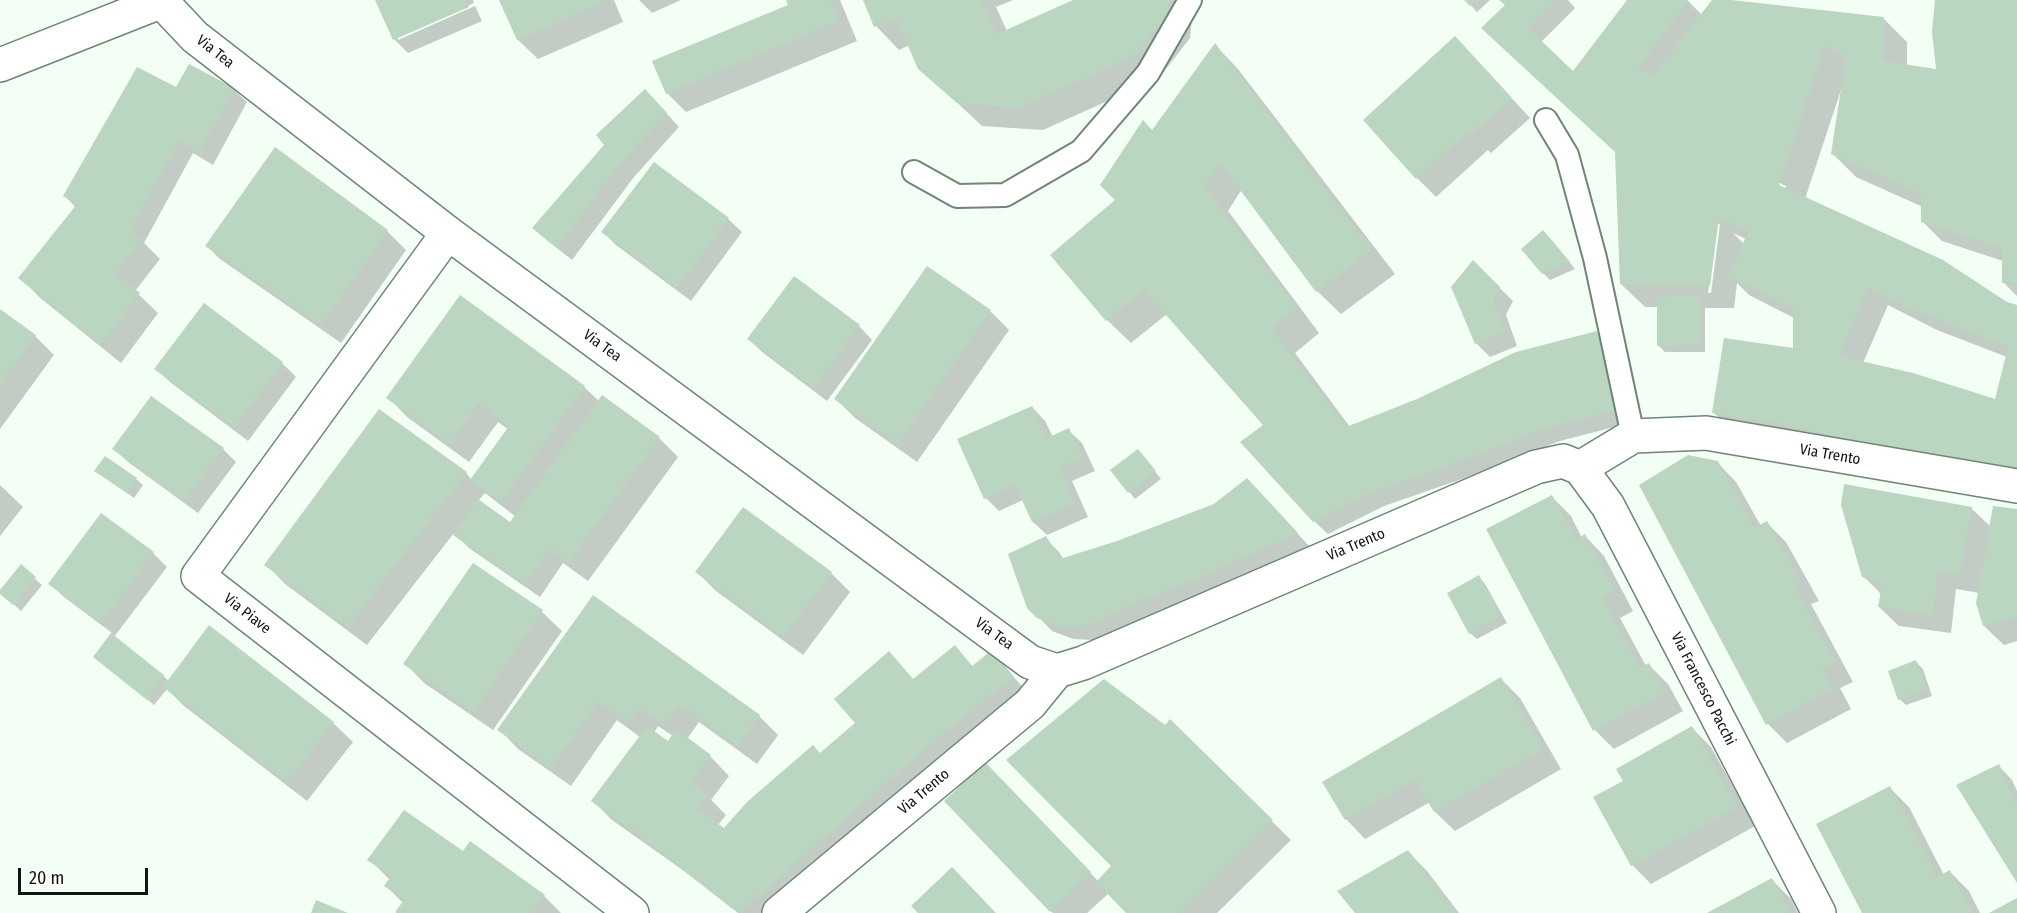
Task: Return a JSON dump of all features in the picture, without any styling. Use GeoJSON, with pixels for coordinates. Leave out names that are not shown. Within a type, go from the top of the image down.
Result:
{"type":"FeatureCollection","features":[{"type":"Feature","properties":{"kind":"street"},"geometry":{"type":"LineString","coordinates":[[0,65],[162,1]]}},
{"type":"Feature","properties":{"kind":"street","name":"Via Tea"},"geometry":{"type":"LineString","coordinates":[[162,1],[195,37],[448,233],[1030,662],[1057,671]]}},
{"type":"Feature","properties":{"kind":"street","name":"Via Piave"},"geometry":{"type":"LineString","coordinates":[[448,233],[198,576],[632,913]]}},
{"type":"Feature","properties":{"kind":"street","name":"Via Trento"},"geometry":{"type":"LineString","coordinates":[[779,913],[1030,704],[1057,671],[1083,663],[1536,467],[1563,461],[1580,468],[1633,436],[1706,433],[2017,486]]}},
{"type":"Feature","properties":{"kind":"street","name":"Via Francesco Pacchi"},"geometry":{"type":"LineString","coordinates":[[1580,468],[1608,506],[1820,913]]}},
{"type":"Feature","properties":{"kind":"lane"},"geometry":{"type":"LineString","coordinates":[[914,172],[957,196],[1005,195],[1081,151],[1148,73],[1190,0]]}},
{"type":"Feature","properties":{"kind":"lane"},"geometry":{"type":"LineString","coordinates":[[1546,120],[1567,154],[1595,258],[1633,436]]}},
{"type":"Feature","properties":{"kind":"building"},"geometry":{"type":"Polygon","coordinates":[[[375,0],[466,0],[469,7],[393,40],[375,0]]]}},
{"type":"Feature","properties":{"kind":"building"},"geometry":{"type":"Polygon","coordinates":[[[499,0],[604,0],[605,2],[517,40],[499,0]]]}},
{"type":"Feature","properties":{"kind":"building"},"geometry":{"type":"Polygon","coordinates":[[[786,0],[830,0],[839,21],[666,94],[652,61],[788,5],[786,0]]]}},
{"type":"Feature","properties":{"kind":"building"},"geometry":{"type":"Polygon","coordinates":[[[863,0],[981,0],[997,34],[1073,0],[1169,0],[1167,14],[1136,55],[1019,108],[957,103],[918,69],[896,18],[874,27],[863,0]]]}},
{"type":"Feature","properties":{"kind":"building"},"geometry":{"type":"Polygon","coordinates":[[[1464,0],[1476,0],[1470,6],[1464,0]]]}},
{"type":"Feature","properties":{"kind":"building"},"geometry":{"type":"Polygon","coordinates":[[[1499,0],[1556,0],[1528,28],[1573,71],[1627,0],[1688,0],[1638,69],[1653,75],[1712,0],[1731,0],[1884,17],[1883,61],[1936,69],[1932,32],[1935,0],[2017,0],[2017,283],[2002,283],[2002,248],[1921,222],[1921,194],[1831,154],[1846,56],[1825,45],[1779,185],[1943,260],[2007,302],[2017,305],[2017,469],[1895,449],[1781,424],[1712,413],[1724,338],[1793,348],[1793,309],[1728,276],[1748,232],[1719,217],[1710,286],[1620,284],[1615,152],[1481,28],[1505,5],[1499,0]],[[1868,287],[1839,356],[1913,373],[1995,399],[2008,347],[1916,311],[1868,287]]]}},
{"type":"Feature","properties":{"kind":"building"},"geometry":{"type":"Polygon","coordinates":[[[1455,36],[1512,98],[1471,135],[1468,132],[1416,179],[1363,120],[1455,36]]]}},
{"type":"Feature","properties":{"kind":"building"},"geometry":{"type":"Polygon","coordinates":[[[1215,43],[1372,250],[1316,292],[1220,163],[1205,187],[1297,308],[1272,329],[1346,427],[1417,399],[1516,352],[1597,331],[1617,410],[1546,428],[1370,493],[1313,522],[1240,442],[1263,425],[1144,290],[1106,321],[1050,255],[1115,200],[1100,185],[1143,120],[1152,130],[1215,43]]]}},
{"type":"Feature","properties":{"kind":"building"},"geometry":{"type":"Polygon","coordinates":[[[189,64],[234,88],[199,153],[179,141],[129,232],[141,239],[115,273],[140,293],[101,345],[18,278],[77,204],[63,196],[137,67],[176,87],[189,64]]]}},
{"type":"Feature","properties":{"kind":"building"},"geometry":{"type":"Polygon","coordinates":[[[645,89],[667,113],[620,163],[557,248],[532,228],[604,145],[596,135],[645,89]]]}},
{"type":"Feature","properties":{"kind":"building"},"geometry":{"type":"Polygon","coordinates":[[[275,147],[388,230],[321,325],[205,246],[275,147]]]}},
{"type":"Feature","properties":{"kind":"building"},"geometry":{"type":"Polygon","coordinates":[[[654,162],[729,218],[677,288],[601,232],[654,162]]]}},
{"type":"Feature","properties":{"kind":"building"},"geometry":{"type":"Polygon","coordinates":[[[1543,230],[1570,262],[1542,274],[1521,249],[1543,230]]]}},
{"type":"Feature","properties":{"kind":"building"},"geometry":{"type":"Polygon","coordinates":[[[1473,260],[1500,287],[1493,300],[1505,332],[1475,344],[1451,287],[1473,260]]]}},
{"type":"Feature","properties":{"kind":"building"},"geometry":{"type":"Polygon","coordinates":[[[927,266],[991,310],[898,444],[834,399],[927,266]]]}},
{"type":"Feature","properties":{"kind":"building"},"geometry":{"type":"Polygon","coordinates":[[[794,276],[860,325],[813,388],[747,339],[794,276]]]}},
{"type":"Feature","properties":{"kind":"building"},"geometry":{"type":"Polygon","coordinates":[[[460,295],[585,386],[501,502],[470,480],[509,426],[478,404],[450,444],[386,398],[460,295]]]}},
{"type":"Feature","properties":{"kind":"building"},"geometry":{"type":"Polygon","coordinates":[[[1699,296],[1699,345],[1657,346],[1657,297],[1699,296]]]}},
{"type":"Feature","properties":{"kind":"building"},"geometry":{"type":"Polygon","coordinates":[[[204,303],[283,362],[234,428],[154,369],[204,303]]]}},
{"type":"Feature","properties":{"kind":"building"},"geometry":{"type":"Polygon","coordinates":[[[0,309],[36,335],[0,384],[0,309]]]}},
{"type":"Feature","properties":{"kind":"building"},"geometry":{"type":"Polygon","coordinates":[[[602,395],[660,437],[568,563],[550,549],[525,584],[453,535],[478,499],[510,522],[602,395]]]}},
{"type":"Feature","properties":{"kind":"building"},"geometry":{"type":"Polygon","coordinates":[[[151,396],[224,448],[184,501],[112,449],[151,396]]]}},
{"type":"Feature","properties":{"kind":"building"},"geometry":{"type":"Polygon","coordinates":[[[1032,406],[1047,438],[1069,428],[1082,457],[1060,467],[1075,503],[1032,522],[1015,485],[984,499],[957,439],[1032,406]]]}},
{"type":"Feature","properties":{"kind":"building"},"geometry":{"type":"Polygon","coordinates":[[[379,409],[467,472],[348,627],[264,565],[379,409]]]}},
{"type":"Feature","properties":{"kind":"building"},"geometry":{"type":"Polygon","coordinates":[[[1138,449],[1156,471],[1128,493],[1110,470],[1138,449]]]}},
{"type":"Feature","properties":{"kind":"building"},"geometry":{"type":"Polygon","coordinates":[[[1688,455],[1718,461],[1754,528],[1767,521],[1801,582],[1793,584],[1835,662],[1822,669],[1833,689],[1766,725],[1639,485],[1688,455]]]}},
{"type":"Feature","properties":{"kind":"building"},"geometry":{"type":"Polygon","coordinates":[[[105,456],[137,478],[127,493],[94,471],[105,456]]]}},
{"type":"Feature","properties":{"kind":"building"},"geometry":{"type":"Polygon","coordinates":[[[1247,478],[1298,533],[1187,583],[1079,627],[1059,626],[1037,618],[1027,608],[1008,554],[1046,536],[1060,559],[1117,541],[1214,504],[1247,478]]]}},
{"type":"Feature","properties":{"kind":"building"},"geometry":{"type":"Polygon","coordinates":[[[1844,484],[1972,507],[1960,575],[1938,570],[1933,615],[1878,607],[1882,585],[1862,577],[1841,505],[1844,484]]]}},
{"type":"Feature","properties":{"kind":"building"},"geometry":{"type":"Polygon","coordinates":[[[1552,495],[1576,540],[1585,534],[1615,591],[1602,598],[1640,668],[1649,663],[1665,692],[1593,731],[1486,529],[1552,495]]]}},
{"type":"Feature","properties":{"kind":"building"},"geometry":{"type":"Polygon","coordinates":[[[1993,506],[2017,509],[2017,617],[1983,626],[1976,603],[1993,506]]]}},
{"type":"Feature","properties":{"kind":"building"},"geometry":{"type":"Polygon","coordinates":[[[743,507],[832,572],[784,637],[695,572],[743,507]]]}},
{"type":"Feature","properties":{"kind":"building"},"geometry":{"type":"Polygon","coordinates":[[[101,513],[154,552],[101,623],[48,584],[101,513]]]}},
{"type":"Feature","properties":{"kind":"building"},"geometry":{"type":"Polygon","coordinates":[[[473,563],[543,610],[474,712],[403,664],[473,563]]]}},
{"type":"Feature","properties":{"kind":"building"},"geometry":{"type":"Polygon","coordinates":[[[21,564],[36,577],[13,605],[0,594],[0,590],[21,564]]]}},
{"type":"Feature","properties":{"kind":"building"},"geometry":{"type":"Polygon","coordinates":[[[1479,575],[1501,616],[1469,634],[1447,593],[1479,575]]]}},
{"type":"Feature","properties":{"kind":"building"},"geometry":{"type":"Polygon","coordinates":[[[593,595],[760,715],[738,746],[679,704],[664,726],[639,708],[628,724],[598,702],[551,768],[497,730],[593,595]]]}},
{"type":"Feature","properties":{"kind":"building"},"geometry":{"type":"Polygon","coordinates":[[[209,625],[334,722],[287,783],[163,687],[209,625]]]}},
{"type":"Feature","properties":{"kind":"building"},"geometry":{"type":"Polygon","coordinates":[[[111,633],[165,676],[147,700],[93,657],[111,633]]]}},
{"type":"Feature","properties":{"kind":"building"},"geometry":{"type":"Polygon","coordinates":[[[955,645],[972,666],[992,650],[1014,677],[930,744],[739,913],[591,801],[647,726],[668,741],[676,729],[711,755],[691,782],[708,795],[697,809],[724,828],[747,802],[813,745],[820,753],[855,723],[834,699],[889,651],[913,679],[955,645]]]}},
{"type":"Feature","properties":{"kind":"building"},"geometry":{"type":"Polygon","coordinates":[[[1916,660],[1927,689],[1898,700],[1888,671],[1916,660]]]}},
{"type":"Feature","properties":{"kind":"building"},"geometry":{"type":"Polygon","coordinates":[[[1501,677],[1543,749],[1434,812],[1415,780],[1345,820],[1322,782],[1501,677]]]}},
{"type":"Feature","properties":{"kind":"building"},"geometry":{"type":"Polygon","coordinates":[[[1104,679],[1165,725],[1170,719],[1273,820],[1179,913],[1126,913],[1096,882],[1111,866],[1006,760],[1104,679]]]}},
{"type":"Feature","properties":{"kind":"building"},"geometry":{"type":"Polygon","coordinates":[[[1692,726],[1737,807],[1631,866],[1593,797],[1623,781],[1616,769],[1692,726]]]}},
{"type":"Feature","properties":{"kind":"building"},"geometry":{"type":"Polygon","coordinates":[[[985,762],[1091,872],[1050,912],[944,801],[985,762]]]}},
{"type":"Feature","properties":{"kind":"building"},"geometry":{"type":"Polygon","coordinates":[[[1999,764],[2017,806],[2017,883],[1956,785],[1999,764]]]}},
{"type":"Feature","properties":{"kind":"building"},"geometry":{"type":"Polygon","coordinates":[[[1890,786],[1937,877],[1950,870],[1974,913],[1862,913],[1816,824],[1890,786]]]}},
{"type":"Feature","properties":{"kind":"building"},"geometry":{"type":"Polygon","coordinates":[[[404,810],[463,851],[470,841],[545,895],[532,913],[395,912],[404,900],[384,886],[391,876],[367,860],[404,810]]]}},
{"type":"Feature","properties":{"kind":"building"},"geometry":{"type":"Polygon","coordinates":[[[1408,850],[1457,913],[1355,913],[1337,891],[1408,850]]]}},
{"type":"Feature","properties":{"kind":"building"},"geometry":{"type":"Polygon","coordinates":[[[952,867],[996,913],[918,913],[911,906],[952,867]]]}},
{"type":"Feature","properties":{"kind":"building"},"geometry":{"type":"Polygon","coordinates":[[[1772,878],[1791,913],[1707,913],[1772,878]]]}},
{"type":"Feature","properties":{"kind":"building"},"geometry":{"type":"Polygon","coordinates":[[[2017,898],[2017,913],[1989,913],[2017,898]]]}},
{"type":"Feature","properties":{"kind":"building"},"geometry":{"type":"Polygon","coordinates":[[[316,900],[348,913],[311,913],[316,900]]]}}]}
